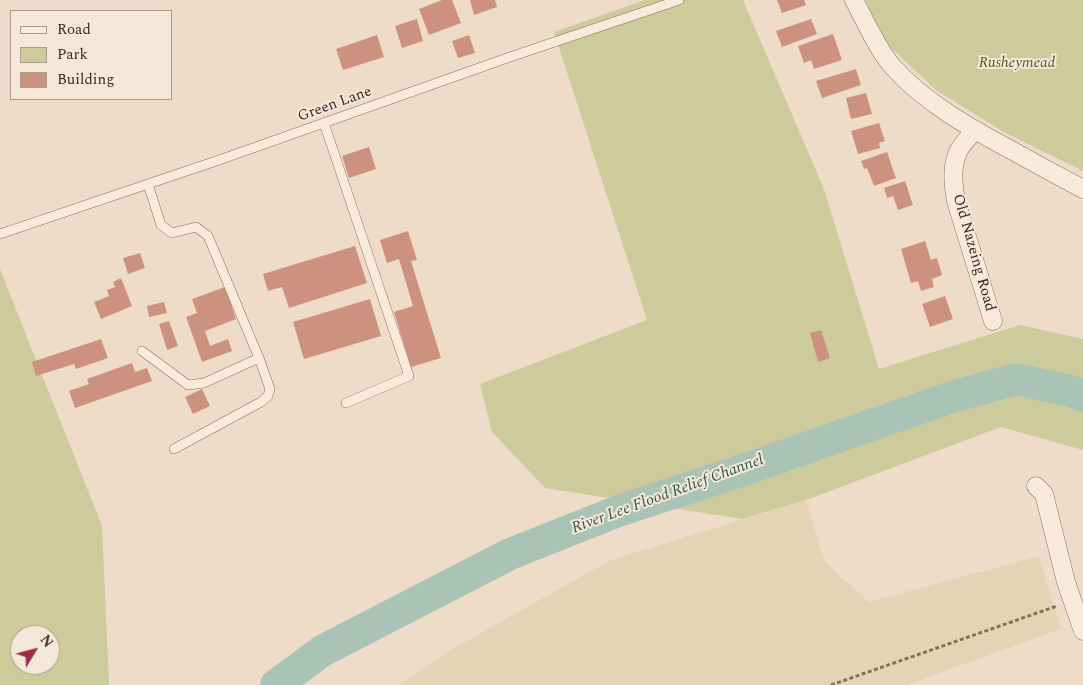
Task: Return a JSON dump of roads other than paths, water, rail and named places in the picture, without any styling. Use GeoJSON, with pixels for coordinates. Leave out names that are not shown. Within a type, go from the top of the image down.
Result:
{"type":"FeatureCollection","features":[{"type":"Feature","properties":{"kind":"street"},"geometry":{"type":"LineString","coordinates":[[854,0],[871,34],[892,65],[916,89],[974,131],[1083,189]]}},
{"type":"Feature","properties":{"kind":"street","name":"Old Nazeing Road"},"geometry":{"type":"LineString","coordinates":[[974,131],[960,148],[955,163],[953,182],[956,201],[993,321]]}},
{"type":"Feature","properties":{"kind":"street"},"geometry":{"type":"LineString","coordinates":[[1036,486],[1044,494],[1066,582],[1083,631]]}},
{"type":"Feature","properties":{"kind":"lane","name":"Green Lane"},"geometry":{"type":"LineString","coordinates":[[1,231],[148,184],[679,0]]}},
{"type":"Feature","properties":{"kind":"lane"},"geometry":{"type":"LineString","coordinates":[[324,123],[408,376],[346,403]]}},
{"type":"Feature","properties":{"kind":"lane"},"geometry":{"type":"LineString","coordinates":[[148,184],[161,225],[172,233],[196,226],[208,236],[270,389],[268,396],[261,402],[174,449]]}},
{"type":"Feature","properties":{"kind":"lane"},"geometry":{"type":"LineString","coordinates":[[142,351],[188,385],[204,383],[259,358]]}},
{"type":"Feature","properties":{"kind":"waterway","name":"River Lee Flood Relief Channel"},"geometry":{"type":"LineString","coordinates":[[276,685],[322,651],[510,554],[621,510],[743,470],[952,397],[1016,379],[1074,392],[1083,396]]}},
{"type":"Feature","properties":{"kind":"park label","name":"Rusheymead"},"geometry":{"type":"Point","coordinates":[1017,64]}}]}
